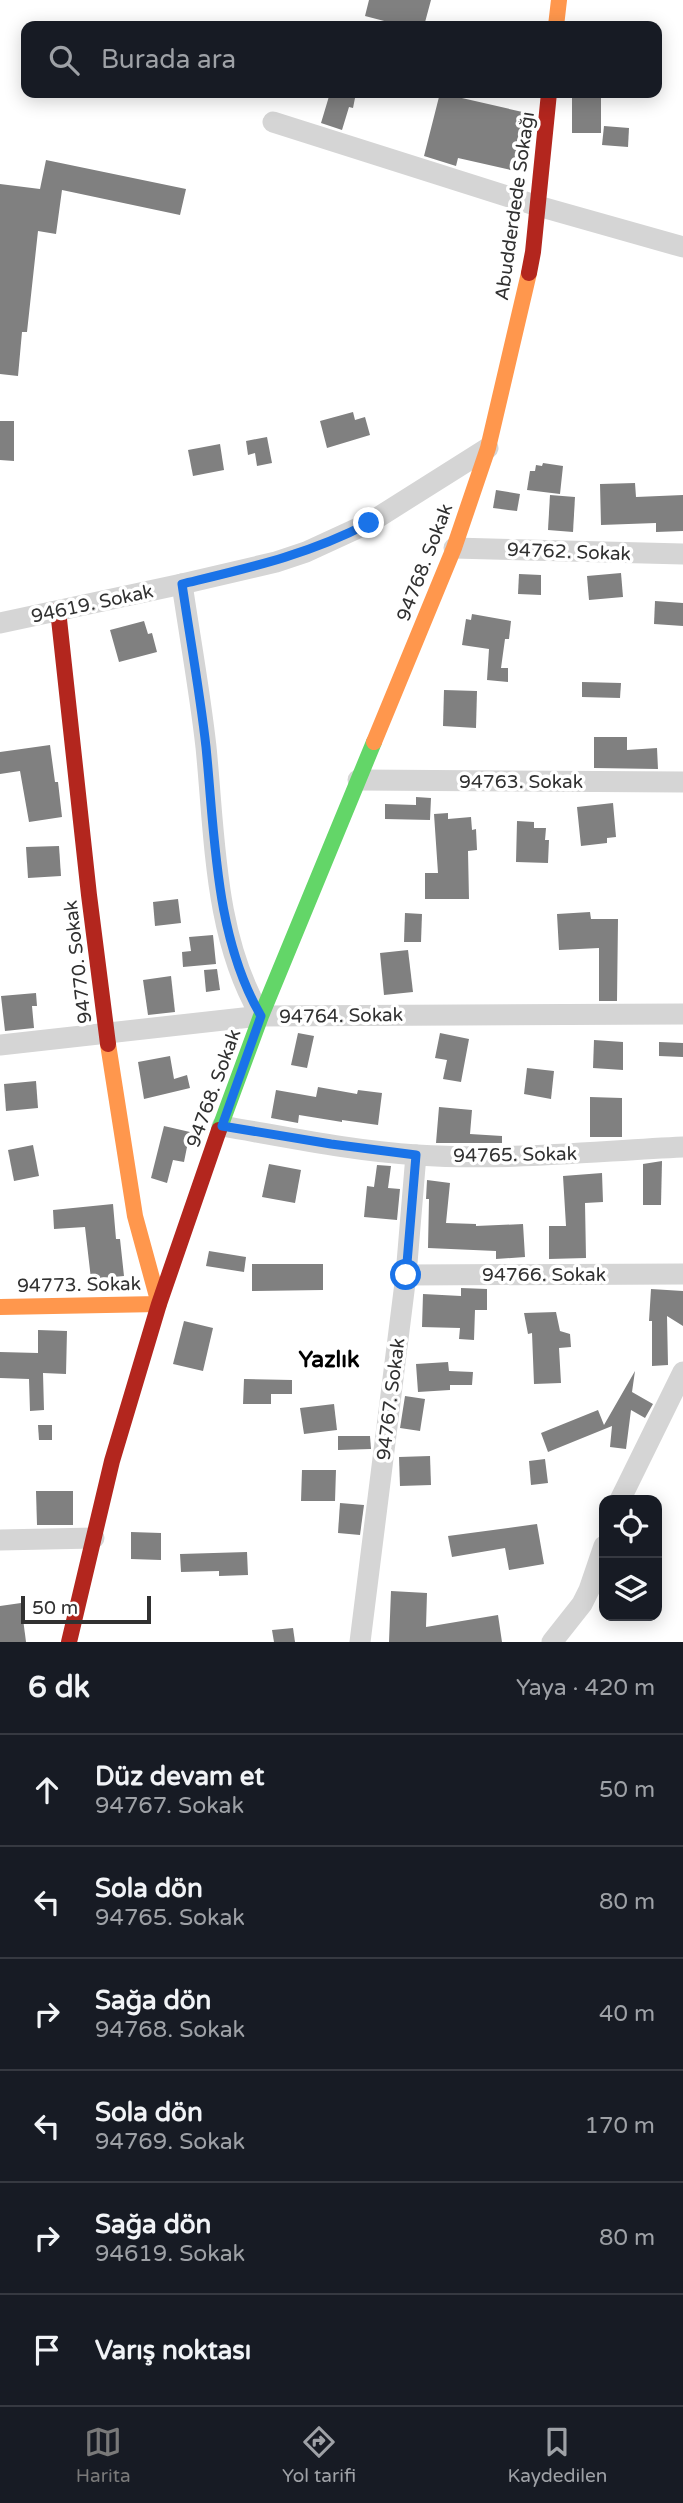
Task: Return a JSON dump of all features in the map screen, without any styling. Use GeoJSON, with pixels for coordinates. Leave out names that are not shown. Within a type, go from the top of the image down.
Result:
{"type":"FeatureCollection","features":[{"type":"Feature","properties":{"kind":"street"},"geometry":{"type":"LineString","coordinates":[[557,21],[559,0]]}},
{"type":"Feature","properties":{"kind":"street","name":"Abudderdede Sokağı"},"geometry":{"type":"LineString","coordinates":[[488,448],[525,291],[538,206],[549,98]]}},
{"type":"Feature","properties":{"kind":"street"},"geometry":{"type":"LineString","coordinates":[[273,122],[538,206],[683,247]]}},
{"type":"Feature","properties":{"kind":"street","name":"94768. Sokak"},"geometry":{"type":"LineString","coordinates":[[69,1642],[113,1461],[159,1304],[195,1196],[261,1016],[454,548],[488,448]]}},
{"type":"Feature","properties":{"kind":"street","name":"94619. Sokak"},"geometry":{"type":"LineString","coordinates":[[0,623],[276,562],[339,539],[488,448]]}},
{"type":"Feature","properties":{"kind":"street","name":"94762. Sokak"},"geometry":{"type":"LineString","coordinates":[[454,548],[683,554]]}},
{"type":"Feature","properties":{"kind":"street"},"geometry":{"type":"LineString","coordinates":[[182,584],[205,744],[219,879],[231,942],[247,993],[261,1016]]}},
{"type":"Feature","properties":{"kind":"street","name":"94770. Sokak"},"geometry":{"type":"LineString","coordinates":[[58,610],[106,1033],[133,1215],[140,1249],[159,1304]]}},
{"type":"Feature","properties":{"kind":"street","name":"94763. Sokak"},"geometry":{"type":"LineString","coordinates":[[358,780],[683,782]]}},
{"type":"Feature","properties":{"kind":"street","name":"94764. Sokak"},"geometry":{"type":"LineString","coordinates":[[0,1045],[261,1016],[683,1014]]}},
{"type":"Feature","properties":{"kind":"street","name":"94765. Sokak"},"geometry":{"type":"LineString","coordinates":[[222,1126],[416,1155],[487,1157],[683,1147]]}},
{"type":"Feature","properties":{"kind":"street","name":"94767. Sokak"},"geometry":{"type":"LineString","coordinates":[[360,1642],[406,1275],[416,1155]]}},
{"type":"Feature","properties":{"kind":"street","name":"94766. Sokak"},"geometry":{"type":"LineString","coordinates":[[406,1275],[683,1274]]}},
{"type":"Feature","properties":{"kind":"street","name":"94773. Sokak"},"geometry":{"type":"LineString","coordinates":[[0,1307],[159,1304]]}},
{"type":"Feature","properties":{"kind":"street"},"geometry":{"type":"LineString","coordinates":[[622,1495],[683,1373]]}},
{"type":"Feature","properties":{"kind":"street"},"geometry":{"type":"LineString","coordinates":[[0,1540],[94,1538]]}},
{"type":"Feature","properties":{"kind":"street"},"geometry":{"type":"LineString","coordinates":[[552,1642],[582,1604],[600,1558]]}},
{"type":"Feature","properties":{"kind":"building"},"geometry":{"type":"Polygon","coordinates":[[[369,0],[431,0],[425,21],[384,21],[365,16],[369,0]]]}},
{"type":"Feature","properties":{"kind":"building"},"geometry":{"type":"Polygon","coordinates":[[[328,98],[355,98],[353,108],[349,107],[342,130],[321,123],[328,98]]]}},
{"type":"Feature","properties":{"kind":"building"},"geometry":{"type":"Polygon","coordinates":[[[439,98],[462,98],[527,113],[515,171],[458,158],[456,166],[424,156],[439,98]]]}},
{"type":"Feature","properties":{"kind":"building"},"geometry":{"type":"Polygon","coordinates":[[[572,98],[601,98],[601,133],[572,133],[572,98]]]}},
{"type":"Feature","properties":{"kind":"building"},"geometry":{"type":"Polygon","coordinates":[[[604,126],[629,128],[628,147],[602,145],[604,126]]]}},
{"type":"Feature","properties":{"kind":"building"},"geometry":{"type":"Polygon","coordinates":[[[46,160],[186,189],[180,215],[62,190],[56,234],[38,231],[27,332],[22,332],[18,376],[0,374],[0,184],[40,189],[46,160]]]}},
{"type":"Feature","properties":{"kind":"building"},"geometry":{"type":"Polygon","coordinates":[[[353,412],[355,420],[365,417],[370,435],[327,448],[320,421],[353,412]]]}},
{"type":"Feature","properties":{"kind":"building"},"geometry":{"type":"Polygon","coordinates":[[[0,421],[14,421],[14,461],[0,460],[0,421]]]}},
{"type":"Feature","properties":{"kind":"building"},"geometry":{"type":"Polygon","coordinates":[[[267,437],[272,463],[257,466],[255,453],[248,455],[246,441],[267,437]]]}},
{"type":"Feature","properties":{"kind":"building"},"geometry":{"type":"Polygon","coordinates":[[[220,444],[224,470],[193,476],[188,450],[220,444]]]}},
{"type":"Feature","properties":{"kind":"building"},"geometry":{"type":"Polygon","coordinates":[[[543,463],[563,466],[560,494],[527,490],[530,471],[535,471],[536,465],[542,466],[543,463]]]}},
{"type":"Feature","properties":{"kind":"building"},"geometry":{"type":"Polygon","coordinates":[[[635,483],[636,497],[683,495],[683,531],[656,532],[656,523],[601,525],[600,484],[635,483]]]}},
{"type":"Feature","properties":{"kind":"building"},"geometry":{"type":"Polygon","coordinates":[[[496,490],[520,494],[517,511],[493,508],[496,490]]]}},
{"type":"Feature","properties":{"kind":"building"},"geometry":{"type":"Polygon","coordinates":[[[550,495],[575,497],[573,532],[548,530],[550,495]]]}},
{"type":"Feature","properties":{"kind":"building"},"geometry":{"type":"Polygon","coordinates":[[[621,573],[623,597],[589,600],[587,576],[621,573]]]}},
{"type":"Feature","properties":{"kind":"building"},"geometry":{"type":"Polygon","coordinates":[[[519,574],[541,575],[541,595],[518,594],[519,574]]]}},
{"type":"Feature","properties":{"kind":"building"},"geometry":{"type":"Polygon","coordinates":[[[655,601],[683,603],[683,626],[654,624],[655,601]]]}},
{"type":"Feature","properties":{"kind":"building"},"geometry":{"type":"Polygon","coordinates":[[[472,614],[511,621],[509,639],[505,639],[501,668],[508,668],[508,682],[487,680],[489,649],[462,645],[466,619],[471,620],[472,614]]]}},
{"type":"Feature","properties":{"kind":"building"},"geometry":{"type":"Polygon","coordinates":[[[144,621],[148,634],[152,633],[157,652],[119,662],[110,630],[144,621]]]}},
{"type":"Feature","properties":{"kind":"building"},"geometry":{"type":"Polygon","coordinates":[[[582,682],[621,683],[620,698],[582,697],[582,682]]]}},
{"type":"Feature","properties":{"kind":"building"},"geometry":{"type":"Polygon","coordinates":[[[444,690],[477,691],[476,728],[443,726],[444,690]]]}},
{"type":"Feature","properties":{"kind":"building"},"geometry":{"type":"Polygon","coordinates":[[[594,737],[627,737],[627,750],[657,748],[658,769],[594,768],[594,737]]]}},
{"type":"Feature","properties":{"kind":"building"},"geometry":{"type":"Polygon","coordinates":[[[50,745],[62,817],[29,822],[20,771],[0,774],[0,752],[50,745]]]}},
{"type":"Feature","properties":{"kind":"building"},"geometry":{"type":"Polygon","coordinates":[[[416,797],[431,798],[430,820],[385,819],[385,804],[416,805],[416,797]]]}},
{"type":"Feature","properties":{"kind":"building"},"geometry":{"type":"Polygon","coordinates":[[[613,803],[616,837],[607,838],[607,843],[581,846],[577,807],[613,803]]]}},
{"type":"Feature","properties":{"kind":"building"},"geometry":{"type":"Polygon","coordinates":[[[448,813],[448,819],[471,817],[472,830],[476,829],[477,850],[468,851],[469,899],[425,899],[425,873],[438,873],[434,814],[448,813]]]}},
{"type":"Feature","properties":{"kind":"building"},"geometry":{"type":"Polygon","coordinates":[[[517,821],[534,822],[534,828],[546,828],[545,840],[549,840],[548,863],[516,862],[517,821]]]}},
{"type":"Feature","properties":{"kind":"building"},"geometry":{"type":"Polygon","coordinates":[[[59,846],[61,876],[28,878],[26,847],[59,846]]]}},
{"type":"Feature","properties":{"kind":"building"},"geometry":{"type":"Polygon","coordinates":[[[178,899],[181,923],[155,926],[153,902],[178,899]]]}},
{"type":"Feature","properties":{"kind":"building"},"geometry":{"type":"Polygon","coordinates":[[[590,912],[591,919],[618,919],[617,1001],[599,1001],[599,948],[559,950],[557,914],[590,912]]]}},
{"type":"Feature","properties":{"kind":"building"},"geometry":{"type":"Polygon","coordinates":[[[405,913],[422,914],[421,942],[404,942],[405,913]]]}},
{"type":"Feature","properties":{"kind":"building"},"geometry":{"type":"Polygon","coordinates":[[[213,935],[216,964],[183,967],[182,952],[191,951],[189,937],[213,935]]]}},
{"type":"Feature","properties":{"kind":"building"},"geometry":{"type":"Polygon","coordinates":[[[408,950],[413,992],[384,995],[380,953],[408,950]]]}},
{"type":"Feature","properties":{"kind":"building"},"geometry":{"type":"Polygon","coordinates":[[[217,969],[220,990],[206,992],[204,970],[217,969]]]}},
{"type":"Feature","properties":{"kind":"building"},"geometry":{"type":"Polygon","coordinates":[[[171,976],[175,1012],[148,1015],[143,980],[171,976]]]}},
{"type":"Feature","properties":{"kind":"building"},"geometry":{"type":"Polygon","coordinates":[[[36,993],[37,1006],[32,1006],[34,1028],[5,1031],[1,996],[36,993]]]}},
{"type":"Feature","properties":{"kind":"building"},"geometry":{"type":"Polygon","coordinates":[[[298,1033],[314,1036],[307,1068],[291,1065],[298,1033]]]}},
{"type":"Feature","properties":{"kind":"building"},"geometry":{"type":"Polygon","coordinates":[[[440,1033],[469,1039],[461,1082],[443,1079],[447,1060],[435,1058],[440,1033]]]}},
{"type":"Feature","properties":{"kind":"building"},"geometry":{"type":"Polygon","coordinates":[[[594,1040],[623,1042],[623,1070],[593,1068],[594,1040]]]}},
{"type":"Feature","properties":{"kind":"building"},"geometry":{"type":"Polygon","coordinates":[[[659,1042],[683,1043],[683,1057],[659,1056],[659,1042]]]}},
{"type":"Feature","properties":{"kind":"building"},"geometry":{"type":"Polygon","coordinates":[[[170,1056],[174,1079],[187,1075],[190,1088],[144,1099],[138,1062],[170,1056]]]}},
{"type":"Feature","properties":{"kind":"building"},"geometry":{"type":"Polygon","coordinates":[[[527,1068],[554,1071],[551,1099],[524,1094],[527,1068]]]}},
{"type":"Feature","properties":{"kind":"building"},"geometry":{"type":"Polygon","coordinates":[[[36,1081],[38,1108],[6,1111],[4,1084],[36,1081]]]}},
{"type":"Feature","properties":{"kind":"building"},"geometry":{"type":"Polygon","coordinates":[[[318,1087],[357,1094],[358,1090],[382,1093],[378,1125],[299,1115],[298,1123],[271,1118],[276,1090],[316,1097],[318,1087]]]}},
{"type":"Feature","properties":{"kind":"building"},"geometry":{"type":"Polygon","coordinates":[[[590,1097],[622,1098],[622,1137],[590,1137],[590,1097]]]}},
{"type":"Feature","properties":{"kind":"building"},"geometry":{"type":"Polygon","coordinates":[[[439,1107],[472,1110],[470,1134],[502,1136],[502,1143],[436,1143],[439,1107]]]}},
{"type":"Feature","properties":{"kind":"building"},"geometry":{"type":"Polygon","coordinates":[[[164,1126],[190,1132],[184,1162],[173,1160],[167,1183],[151,1178],[164,1126]]]}},
{"type":"Feature","properties":{"kind":"building"},"geometry":{"type":"Polygon","coordinates":[[[33,1145],[39,1176],[14,1181],[8,1150],[33,1145]]]}},
{"type":"Feature","properties":{"kind":"building"},"geometry":{"type":"Polygon","coordinates":[[[662,1161],[661,1205],[643,1205],[643,1164],[662,1161]]]}},
{"type":"Feature","properties":{"kind":"building"},"geometry":{"type":"Polygon","coordinates":[[[269,1164],[301,1170],[295,1203],[262,1197],[269,1164]]]}},
{"type":"Feature","properties":{"kind":"building"},"geometry":{"type":"Polygon","coordinates":[[[377,1165],[391,1166],[388,1188],[400,1189],[397,1220],[364,1217],[367,1186],[374,1187],[377,1165]]]}},
{"type":"Feature","properties":{"kind":"building"},"geometry":{"type":"Polygon","coordinates":[[[602,1173],[603,1202],[585,1203],[586,1258],[549,1259],[549,1226],[566,1226],[563,1176],[602,1173]]]}},
{"type":"Feature","properties":{"kind":"building"},"geometry":{"type":"Polygon","coordinates":[[[427,1180],[450,1183],[446,1223],[476,1226],[523,1224],[525,1257],[496,1259],[496,1251],[428,1248],[427,1180]]]}},
{"type":"Feature","properties":{"kind":"building"},"geometry":{"type":"Polygon","coordinates":[[[113,1204],[116,1239],[120,1239],[124,1276],[91,1279],[85,1227],[54,1229],[53,1210],[113,1204]]]}},
{"type":"Feature","properties":{"kind":"building"},"geometry":{"type":"Polygon","coordinates":[[[209,1251],[246,1257],[244,1272],[206,1266],[209,1251]]]}},
{"type":"Feature","properties":{"kind":"building"},"geometry":{"type":"Polygon","coordinates":[[[252,1264],[323,1264],[323,1290],[252,1291],[252,1264]]]}},
{"type":"Feature","properties":{"kind":"building"},"geometry":{"type":"Polygon","coordinates":[[[461,1288],[487,1289],[487,1310],[475,1310],[474,1340],[459,1339],[460,1328],[422,1327],[423,1294],[461,1296],[461,1288]]]}},
{"type":"Feature","properties":{"kind":"building"},"geometry":{"type":"Polygon","coordinates":[[[651,1289],[683,1291],[683,1326],[667,1316],[668,1365],[652,1366],[652,1321],[649,1321],[651,1289]]]}},
{"type":"Feature","properties":{"kind":"building"},"geometry":{"type":"Polygon","coordinates":[[[556,1312],[560,1331],[570,1334],[571,1347],[559,1348],[561,1383],[534,1384],[532,1333],[528,1334],[524,1313],[556,1312]]]}},
{"type":"Feature","properties":{"kind":"building"},"geometry":{"type":"Polygon","coordinates":[[[184,1321],[213,1328],[203,1371],[173,1364],[184,1321]]]}},
{"type":"Feature","properties":{"kind":"building"},"geometry":{"type":"Polygon","coordinates":[[[38,1330],[67,1331],[66,1374],[43,1373],[44,1410],[30,1411],[29,1379],[0,1378],[0,1352],[38,1353],[38,1330]]]}},
{"type":"Feature","properties":{"kind":"building"},"geometry":{"type":"Polygon","coordinates":[[[448,1362],[449,1371],[473,1372],[472,1385],[450,1385],[450,1390],[418,1392],[416,1364],[448,1362]]]}},
{"type":"Feature","properties":{"kind":"building"},"geometry":{"type":"Polygon","coordinates":[[[635,1371],[632,1392],[653,1404],[645,1418],[631,1410],[626,1449],[610,1447],[612,1426],[548,1452],[541,1433],[598,1410],[604,1425],[635,1371]]]}},
{"type":"Feature","properties":{"kind":"building"},"geometry":{"type":"Polygon","coordinates":[[[244,1379],[292,1380],[292,1394],[271,1394],[271,1404],[243,1404],[244,1379]]]}},
{"type":"Feature","properties":{"kind":"building"},"geometry":{"type":"Polygon","coordinates":[[[405,1396],[425,1399],[420,1431],[400,1428],[405,1396]]]}},
{"type":"Feature","properties":{"kind":"building"},"geometry":{"type":"Polygon","coordinates":[[[334,1404],[337,1430],[304,1434],[300,1408],[334,1404]]]}},
{"type":"Feature","properties":{"kind":"building"},"geometry":{"type":"Polygon","coordinates":[[[38,1425],[52,1425],[52,1440],[39,1440],[38,1425]]]}},
{"type":"Feature","properties":{"kind":"building"},"geometry":{"type":"Polygon","coordinates":[[[338,1436],[370,1436],[371,1449],[338,1450],[338,1436]]]}},
{"type":"Feature","properties":{"kind":"building"},"geometry":{"type":"Polygon","coordinates":[[[430,1456],[431,1485],[400,1486],[399,1457],[430,1456]]]}},
{"type":"Feature","properties":{"kind":"building"},"geometry":{"type":"Polygon","coordinates":[[[545,1459],[548,1483],[531,1485],[529,1461],[545,1459]]]}},
{"type":"Feature","properties":{"kind":"building"},"geometry":{"type":"Polygon","coordinates":[[[302,1470],[336,1470],[335,1501],[301,1501],[302,1470]]]}},
{"type":"Feature","properties":{"kind":"building"},"geometry":{"type":"Polygon","coordinates":[[[36,1491],[73,1491],[73,1525],[37,1525],[36,1491]]]}},
{"type":"Feature","properties":{"kind":"building"},"geometry":{"type":"Polygon","coordinates":[[[340,1503],[364,1505],[360,1535],[338,1533],[340,1503]]]}},
{"type":"Feature","properties":{"kind":"building"},"geometry":{"type":"Polygon","coordinates":[[[537,1524],[544,1564],[509,1570],[505,1548],[452,1557],[448,1536],[537,1524]]]}},
{"type":"Feature","properties":{"kind":"building"},"geometry":{"type":"Polygon","coordinates":[[[131,1532],[161,1533],[161,1560],[131,1559],[131,1532]]]}},
{"type":"Feature","properties":{"kind":"building"},"geometry":{"type":"Polygon","coordinates":[[[247,1552],[248,1575],[219,1576],[219,1571],[181,1572],[180,1554],[247,1552]]]}},
{"type":"Feature","properties":{"kind":"building"},"geometry":{"type":"Polygon","coordinates":[[[391,1591],[427,1593],[426,1627],[498,1615],[502,1642],[389,1642],[391,1591]]]}},
{"type":"Feature","properties":{"kind":"building"},"geometry":{"type":"Polygon","coordinates":[[[21,1603],[26,1642],[0,1642],[0,1606],[21,1603]]]}},
{"type":"Feature","properties":{"kind":"building"},"geometry":{"type":"Polygon","coordinates":[[[293,1628],[295,1642],[274,1642],[272,1630],[293,1628]]]}},
{"type":"Feature","properties":{"kind":"traffic: fast"},"geometry":{"type":"LineString","coordinates":[[219,1130],[261,1016],[374,742]]}},
{"type":"Feature","properties":{"kind":"traffic: slow"},"geometry":{"type":"LineString","coordinates":[[557,21],[559,0]]}},
{"type":"Feature","properties":{"kind":"traffic: slow"},"geometry":{"type":"LineString","coordinates":[[374,742],[454,548],[488,448],[529,273]]}},
{"type":"Feature","properties":{"kind":"traffic: slow"},"geometry":{"type":"LineString","coordinates":[[0,1307],[159,1304],[135,1216],[108,1044]]}},
{"type":"Feature","properties":{"kind":"traffic: jam"},"geometry":{"type":"LineString","coordinates":[[529,273],[548,98]]}},
{"type":"Feature","properties":{"kind":"traffic: jam"},"geometry":{"type":"LineString","coordinates":[[58,610],[108,1044]]}},
{"type":"Feature","properties":{"kind":"traffic: jam"},"geometry":{"type":"LineString","coordinates":[[69,1642],[112,1461],[159,1304],[219,1130]]}},
{"type":"Feature","properties":{"kind":"district","name":"Yazlık"},"geometry":{"type":"Point","coordinates":[329,1359]}},
{"type":"Feature","properties":{"kind":"route"},"geometry":{"type":"LineString","coordinates":[[369,523],[339,539],[276,562],[182,584],[197,679],[219,879],[239,972],[247,993],[261,1016],[222,1126],[416,1155],[406,1275]]}}]}
